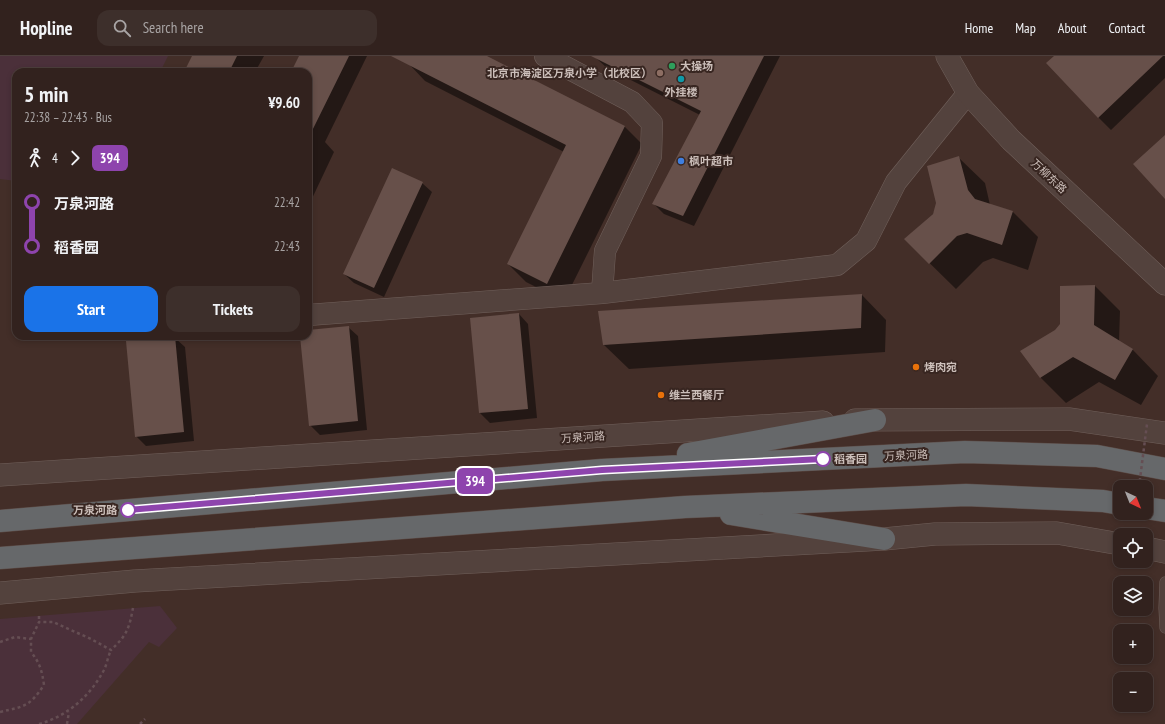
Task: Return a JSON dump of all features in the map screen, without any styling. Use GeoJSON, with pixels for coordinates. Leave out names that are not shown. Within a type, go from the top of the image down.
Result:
{"type":"FeatureCollection","features":[{"type":"Feature","properties":{"kind":"highway"},"geometry":{"type":"LineString","coordinates":[[602,470],[875,420]]}},
{"type":"Feature","properties":{"kind":"highway","name":"万泉河路"},"geometry":{"type":"LineString","coordinates":[[0,521],[602,470],[965,452],[1097,456],[1165,469]]}},
{"type":"Feature","properties":{"kind":"highway"},"geometry":{"type":"LineString","coordinates":[[0,558],[685,507],[966,495],[1103,501],[1113,503]]}},
{"type":"Feature","properties":{"kind":"highway"},"geometry":{"type":"LineString","coordinates":[[685,507],[884,539]]}},
{"type":"Feature","properties":{"kind":"highway"},"geometry":{"type":"LineString","coordinates":[[1153,509],[1165,511]]}},
{"type":"Feature","properties":{"kind":"street"},"geometry":{"type":"LineString","coordinates":[[545,56],[632,102],[652,123],[651,156],[605,251],[602,293]]}},
{"type":"Feature","properties":{"kind":"street","name":"万柳东路"},"geometry":{"type":"LineString","coordinates":[[947,56],[968,93],[1011,140],[1165,284]]}},
{"type":"Feature","properties":{"kind":"street"},"geometry":{"type":"LineString","coordinates":[[312,315],[602,293],[836,265],[866,241],[896,182],[968,93]]}},
{"type":"Feature","properties":{"kind":"street","name":"万泉河路"},"geometry":{"type":"LineString","coordinates":[[0,475],[774,425],[875,420],[1069,419],[1156,429]]}},
{"type":"Feature","properties":{"kind":"street"},"geometry":{"type":"LineString","coordinates":[[0,593],[143,581],[884,539],[935,534],[1057,533],[1113,543]]}},
{"type":"Feature","properties":{"kind":"street"},"geometry":{"type":"LineString","coordinates":[[1153,549],[1165,552]]}},
{"type":"Feature","properties":{"kind":"lane"},"geometry":{"type":"LineString","coordinates":[[1165,582],[1165,628]]}},
{"type":"Feature","properties":{"kind":"path"},"geometry":{"type":"LineString","coordinates":[[1141,480],[1156,429]]}},
{"type":"Feature","properties":{"kind":"path"},"geometry":{"type":"LineString","coordinates":[[40,724],[48,722],[69,711],[83,699],[98,681],[105,668],[111,650],[123,639],[130,625],[134,608]]}},
{"type":"Feature","properties":{"kind":"path"},"geometry":{"type":"LineString","coordinates":[[0,712],[26,706],[44,685],[39,662],[31,652],[31,638],[40,622],[39,616]]}},
{"type":"Feature","properties":{"kind":"path"},"geometry":{"type":"LineString","coordinates":[[40,622],[53,622],[91,638],[111,650]]}},
{"type":"Feature","properties":{"kind":"path"},"geometry":{"type":"LineString","coordinates":[[0,642],[16,637],[31,638]]}},
{"type":"Feature","properties":{"kind":"path"},"geometry":{"type":"LineString","coordinates":[[67,724],[69,711]]}},
{"type":"Feature","properties":{"kind":"path"},"geometry":{"type":"LineString","coordinates":[[140,724],[145,719]]}},
{"type":"Feature","properties":{"kind":"shaded area"},"geometry":{"type":"Polygon","coordinates":[[[0,56],[168,56],[162,68],[12,68],[12,180],[0,179],[0,56]]]}},
{"type":"Feature","properties":{"kind":"shaded area"},"geometry":{"type":"Polygon","coordinates":[[[160,606],[177,628],[159,647],[149,642],[77,724],[0,724],[0,619],[160,606]]]}},
{"type":"Feature","properties":{"kind":"building"},"geometry":{"type":"Polygon","coordinates":[[[192,56],[237,56],[231,68],[186,68],[192,56]]]}},
{"type":"Feature","properties":{"kind":"building"},"geometry":{"type":"Polygon","coordinates":[[[299,56],[349,56],[312,131],[312,68],[293,68],[299,56]]]}},
{"type":"Feature","properties":{"kind":"building"},"geometry":{"type":"Polygon","coordinates":[[[391,56],[487,56],[625,126],[547,284],[507,264],[566,145],[391,56]]]}},
{"type":"Feature","properties":{"kind":"building"},"geometry":{"type":"Polygon","coordinates":[[[591,56],[764,56],[683,216],[652,204],[701,111],[591,56]]]}},
{"type":"Feature","properties":{"kind":"building"},"geometry":{"type":"Polygon","coordinates":[[[1054,56],[1163,56],[1098,118],[1046,63],[1054,56]]]}},
{"type":"Feature","properties":{"kind":"building"},"geometry":{"type":"Polygon","coordinates":[[[1165,135],[1165,199],[1133,164],[1165,135]]]}},
{"type":"Feature","properties":{"kind":"building"},"geometry":{"type":"Polygon","coordinates":[[[959,156],[968,190],[975,199],[1013,211],[1002,245],[967,233],[957,236],[929,264],[904,239],[933,214],[936,203],[927,166],[959,156]]]}},
{"type":"Feature","properties":{"kind":"building"},"geometry":{"type":"Polygon","coordinates":[[[392,168],[423,182],[374,288],[343,274],[392,168]]]}},
{"type":"Feature","properties":{"kind":"building"},"geometry":{"type":"Polygon","coordinates":[[[1095,285],[1094,325],[1133,349],[1115,380],[1073,357],[1040,378],[1020,351],[1055,330],[1060,324],[1060,286],[1095,285]]]}},
{"type":"Feature","properties":{"kind":"building"},"geometry":{"type":"Polygon","coordinates":[[[862,294],[861,328],[603,345],[598,311],[862,294]]]}},
{"type":"Feature","properties":{"kind":"building"},"geometry":{"type":"Polygon","coordinates":[[[519,313],[528,409],[479,413],[470,318],[519,313]]]}},
{"type":"Feature","properties":{"kind":"building"},"geometry":{"type":"Polygon","coordinates":[[[349,326],[358,421],[309,426],[300,340],[312,340],[312,330],[349,326]]]}},
{"type":"Feature","properties":{"kind":"building"},"geometry":{"type":"Polygon","coordinates":[[[175,340],[184,432],[135,437],[126,341],[175,340]]]}},
{"type":"Feature","properties":{"kind":"bus line","name":"394"},"geometry":{"type":"LineString","coordinates":[[128,510],[602,470],[823,459]]}},
{"type":"Feature","properties":{"kind":"place","name":"大操场"},"geometry":{"type":"Point","coordinates":[672,66]}},
{"type":"Feature","properties":{"kind":"place","name":"北京市海淀区万泉小学（北校区）"},"geometry":{"type":"Point","coordinates":[660,73]}},
{"type":"Feature","properties":{"kind":"place","name":"外挂楼"},"geometry":{"type":"Point","coordinates":[681,79]}},
{"type":"Feature","properties":{"kind":"place","name":"枫叶超市"},"geometry":{"type":"Point","coordinates":[681,161]}},
{"type":"Feature","properties":{"kind":"place","name":"烤肉宛"},"geometry":{"type":"Point","coordinates":[916,367]}},
{"type":"Feature","properties":{"kind":"place","name":"维兰西餐厅"},"geometry":{"type":"Point","coordinates":[661,395]}},
{"type":"Feature","properties":{"kind":"place","name":"稻香园"},"geometry":{"type":"Point","coordinates":[823,459]}},
{"type":"Feature","properties":{"kind":"place","name":"万泉河路"},"geometry":{"type":"Point","coordinates":[128,510]}}]}
